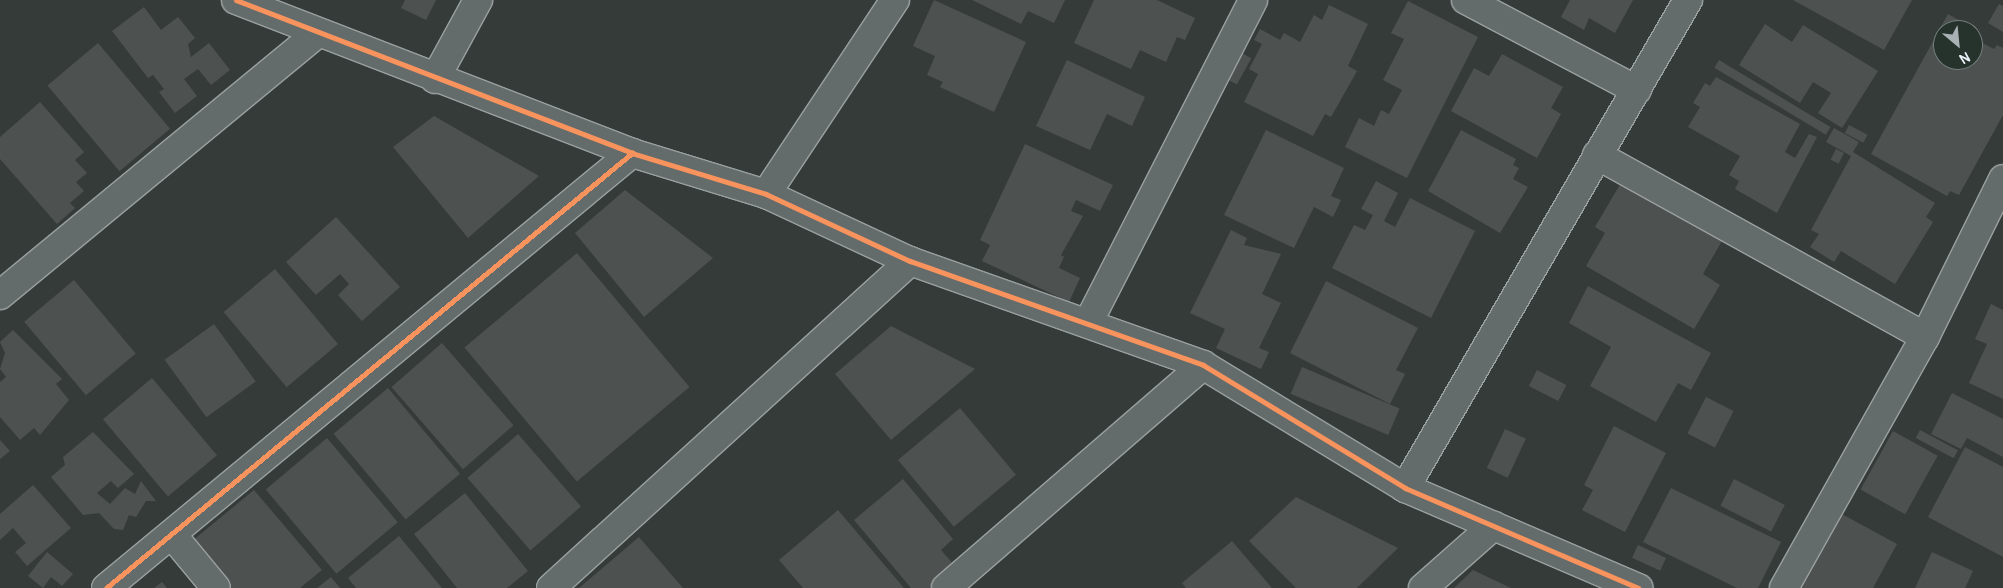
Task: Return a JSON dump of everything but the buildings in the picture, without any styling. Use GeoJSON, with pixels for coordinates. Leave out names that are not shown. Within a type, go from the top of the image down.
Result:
{"type":"FeatureCollection","features":[{"type":"Feature","properties":{"kind":"street"},"geometry":{"type":"LineString","coordinates":[[236,0],[435,79],[632,153],[766,194],[910,260],[1090,322],[1203,365],[1405,488],[1638,588]]}},
{"type":"Feature","properties":{"kind":"street"},"geometry":{"type":"LineString","coordinates":[[435,79],[478,0]]}},
{"type":"Feature","properties":{"kind":"street"},"geometry":{"type":"LineString","coordinates":[[766,194],[895,0]]}},
{"type":"Feature","properties":{"kind":"street"},"geometry":{"type":"LineString","coordinates":[[1090,322],[1253,0]]}},
{"type":"Feature","properties":{"kind":"street"},"geometry":{"type":"LineString","coordinates":[[1466,0],[1636,90]]}},
{"type":"Feature","properties":{"kind":"street"},"geometry":{"type":"LineString","coordinates":[[1405,488],[1688,0]]}},
{"type":"Feature","properties":{"kind":"street"},"geometry":{"type":"LineString","coordinates":[[0,295],[318,32]]}},
{"type":"Feature","properties":{"kind":"street"},"geometry":{"type":"LineString","coordinates":[[106,588],[173,536],[632,153]]}},
{"type":"Feature","properties":{"kind":"street"},"geometry":{"type":"LineString","coordinates":[[1597,155],[1925,337]]}},
{"type":"Feature","properties":{"kind":"street"},"geometry":{"type":"LineString","coordinates":[[1784,588],[1925,337],[1994,225],[2003,179]]}},
{"type":"Feature","properties":{"kind":"street"},"geometry":{"type":"LineString","coordinates":[[550,588],[910,260]]}},
{"type":"Feature","properties":{"kind":"street"},"geometry":{"type":"LineString","coordinates":[[946,588],[1203,365]]}},
{"type":"Feature","properties":{"kind":"street"},"geometry":{"type":"LineString","coordinates":[[1423,588],[1493,526]]}},
{"type":"Feature","properties":{"kind":"street"},"geometry":{"type":"LineString","coordinates":[[173,536],[216,588]]}},
{"type":"Feature","properties":{"kind":"cycle path"},"geometry":{"type":"LineString","coordinates":[[236,0],[632,153],[766,194],[910,261],[1203,365],[1405,488],[1638,588]]}},
{"type":"Feature","properties":{"kind":"cycle path"},"geometry":{"type":"LineString","coordinates":[[106,588],[632,153]]}}]}
